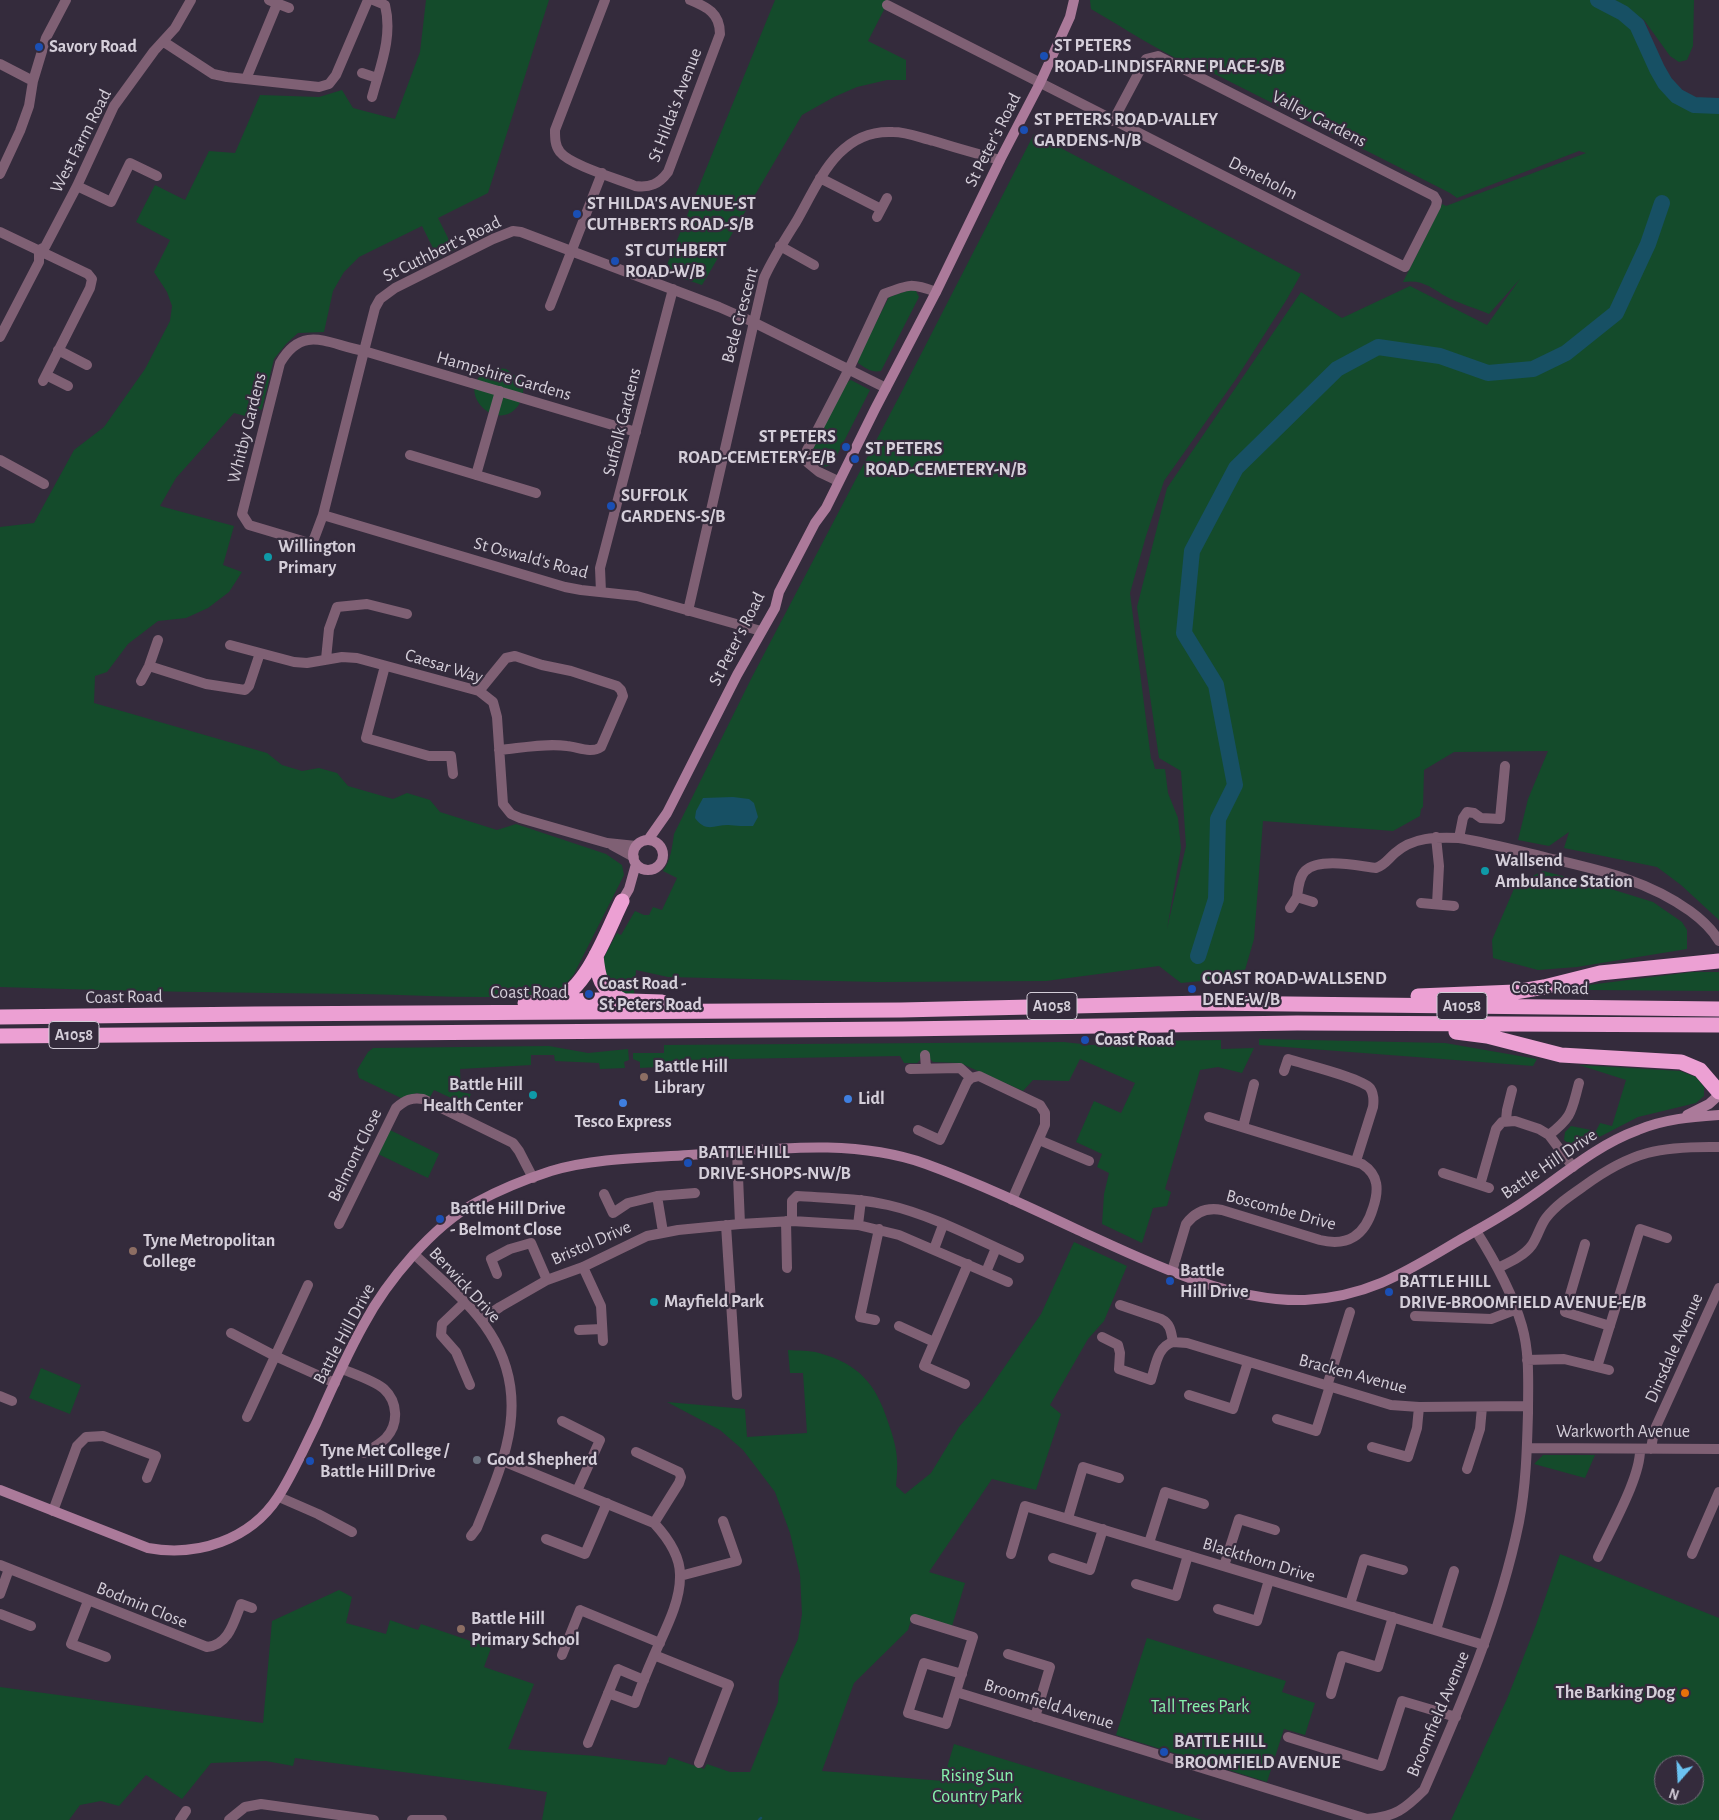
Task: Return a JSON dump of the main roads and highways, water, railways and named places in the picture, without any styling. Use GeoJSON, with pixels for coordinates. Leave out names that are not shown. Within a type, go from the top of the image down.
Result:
{"type":"FeatureCollection","features":[{"type":"Feature","properties":{"kind":"highway"},"geometry":{"type":"LineString","coordinates":[[552,1001],[573,990],[596,955],[625,895]]}},
{"type":"Feature","properties":{"kind":"highway"},"geometry":{"type":"LineString","coordinates":[[596,955],[597,970],[602,984],[610,993],[622,1000]]}},
{"type":"Feature","properties":{"kind":"highway"},"geometry":{"type":"LineString","coordinates":[[1204,1003],[1509,993],[1535,990],[1600,973],[1719,961]]}},
{"type":"Feature","properties":{"kind":"highway"},"geometry":{"type":"LineString","coordinates":[[255,1014],[552,1001],[622,1000],[901,1010]]}},
{"type":"Feature","properties":{"kind":"highway","name":"Coast Road"},"geometry":{"type":"LineString","coordinates":[[0,1017],[901,1010],[1204,1003],[1719,1009]]}},
{"type":"Feature","properties":{"kind":"highway"},"geometry":{"type":"LineString","coordinates":[[0,1008],[139,1015]]}},
{"type":"Feature","properties":{"kind":"highway"},"geometry":{"type":"LineString","coordinates":[[1297,1023],[1458,1032],[1487,1036],[1561,1054],[1681,1062],[1700,1070],[1719,1093]]}},
{"type":"Feature","properties":{"kind":"highway","name":"Coast Road"},"geometry":{"type":"LineString","coordinates":[[0,1036],[882,1029],[1297,1023],[1719,1025]]}},
{"type":"Feature","properties":{"kind":"highway"},"geometry":{"type":"LineString","coordinates":[[0,1046],[148,1035]]}},
{"type":"Feature","properties":{"kind":"water"},"geometry":{"type":"Polygon","coordinates":[[[733,797],[749,799],[754,803],[758,817],[753,826],[728,825],[707,827],[699,823],[695,818],[696,811],[703,798],[733,797]]]}},
{"type":"Feature","properties":{"kind":"waterway"},"geometry":{"type":"LineString","coordinates":[[1598,0],[1623,13],[1637,25],[1657,69],[1665,83],[1677,96],[1694,105],[1719,106]]}},
{"type":"Feature","properties":{"kind":"waterway"},"geometry":{"type":"LineString","coordinates":[[1198,956],[1216,899],[1218,819],[1235,785],[1216,685],[1184,633],[1192,551],[1236,468],[1337,369],[1378,347],[1440,356],[1488,373],[1533,369],[1566,353],[1616,313],[1648,244],[1662,203]]}},
{"type":"Feature","properties":{"kind":"place","name":"Savory Road"},"geometry":{"type":"Point","coordinates":[39,47]}},
{"type":"Feature","properties":{"kind":"place","name":"ST PETERS ROAD-LINDISFARNE PLACE-S/B"},"geometry":{"type":"Point","coordinates":[1044,56]}},
{"type":"Feature","properties":{"kind":"place","name":"ST PETERS ROAD-VALLEY GARDENS-N/B"},"geometry":{"type":"Point","coordinates":[1024,130]}},
{"type":"Feature","properties":{"kind":"place","name":"ST HILDA'S AVENUE-ST CUTHBERTS ROAD-S/B"},"geometry":{"type":"Point","coordinates":[577,214]}},
{"type":"Feature","properties":{"kind":"place","name":"ST CUTHBERT ROAD-W/B"},"geometry":{"type":"Point","coordinates":[615,261]}},
{"type":"Feature","properties":{"kind":"place","name":"ST PETERS ROAD-CEMETERY-E/B"},"geometry":{"type":"Point","coordinates":[846,447]}},
{"type":"Feature","properties":{"kind":"place","name":"ST PETERS ROAD-CEMETERY-N/B"},"geometry":{"type":"Point","coordinates":[855,459]}},
{"type":"Feature","properties":{"kind":"place","name":"SUFFOLK GARDENS-S/B"},"geometry":{"type":"Point","coordinates":[611,506]}},
{"type":"Feature","properties":{"kind":"place","name":"Willington Primary"},"geometry":{"type":"Point","coordinates":[268,557]}},
{"type":"Feature","properties":{"kind":"place","name":"Wallsend Ambulance Station"},"geometry":{"type":"Point","coordinates":[1485,871]}},
{"type":"Feature","properties":{"kind":"place","name":"COAST ROAD-WALLSEND DENE-W/B"},"geometry":{"type":"Point","coordinates":[1192,989]}},
{"type":"Feature","properties":{"kind":"place","name":"Coast Road - St Peters Road"},"geometry":{"type":"Point","coordinates":[589,994]}},
{"type":"Feature","properties":{"kind":"place","name":"Coast Road"},"geometry":{"type":"Point","coordinates":[1085,1040]}},
{"type":"Feature","properties":{"kind":"place","name":"Battle Hill Library"},"geometry":{"type":"Point","coordinates":[644,1077]}},
{"type":"Feature","properties":{"kind":"place","name":"Battle Hill Health Center"},"geometry":{"type":"Point","coordinates":[533,1095]}},
{"type":"Feature","properties":{"kind":"place","name":"Lidl"},"geometry":{"type":"Point","coordinates":[848,1099]}},
{"type":"Feature","properties":{"kind":"place","name":"Tesco Express"},"geometry":{"type":"Point","coordinates":[623,1103]}},
{"type":"Feature","properties":{"kind":"place","name":"BATTLE HILL DRIVE-SHOPS-NW/B"},"geometry":{"type":"Point","coordinates":[688,1163]}},
{"type":"Feature","properties":{"kind":"place","name":"Battle Hill Drive - Belmont Close"},"geometry":{"type":"Point","coordinates":[440,1219]}},
{"type":"Feature","properties":{"kind":"place","name":"Tyne Metropolitan College"},"geometry":{"type":"Point","coordinates":[133,1251]}},
{"type":"Feature","properties":{"kind":"place","name":"Battle Hill Drive"},"geometry":{"type":"Point","coordinates":[1170,1281]}},
{"type":"Feature","properties":{"kind":"place","name":"BATTLE HILL DRIVE-BROOMFIELD AVENUE-E/B"},"geometry":{"type":"Point","coordinates":[1389,1292]}},
{"type":"Feature","properties":{"kind":"place","name":"Mayfield Park"},"geometry":{"type":"Point","coordinates":[654,1302]}},
{"type":"Feature","properties":{"kind":"place","name":"Good Shepherd"},"geometry":{"type":"Point","coordinates":[477,1460]}},
{"type":"Feature","properties":{"kind":"place","name":"Tyne Met College / Battle Hill Drive"},"geometry":{"type":"Point","coordinates":[310,1461]}},
{"type":"Feature","properties":{"kind":"place","name":"Battle Hill Primary School"},"geometry":{"type":"Point","coordinates":[461,1629]}},
{"type":"Feature","properties":{"kind":"place","name":"The Barking Dog"},"geometry":{"type":"Point","coordinates":[1685,1693]}},
{"type":"Feature","properties":{"kind":"place","name":"BATTLE HILL BROOMFIELD AVENUE"},"geometry":{"type":"Point","coordinates":[1164,1752]}},
{"type":"Feature","properties":{"kind":"park label","name":"Tall Trees Park"},"geometry":{"type":"Point","coordinates":[1200,1707]}},
{"type":"Feature","properties":{"kind":"park label","name":"Rising Sun Country Park"},"geometry":{"type":"Point","coordinates":[977,1786]}}]}
